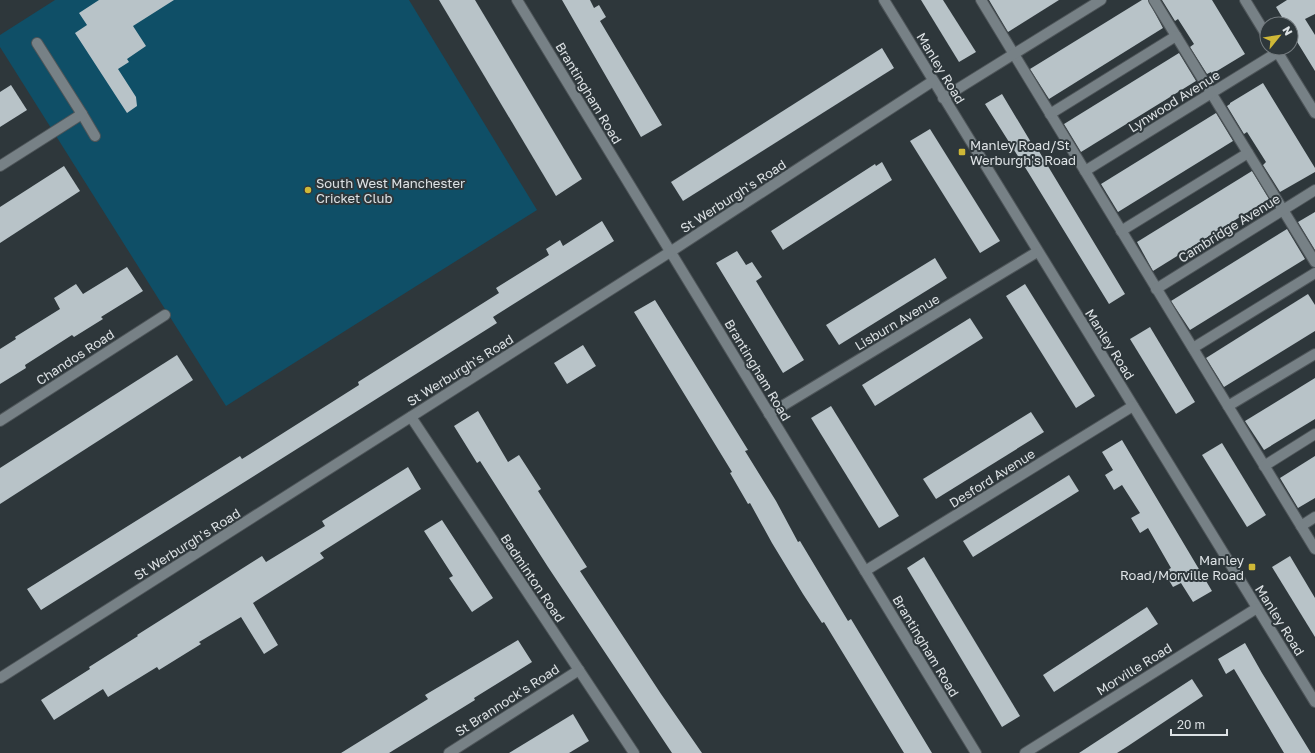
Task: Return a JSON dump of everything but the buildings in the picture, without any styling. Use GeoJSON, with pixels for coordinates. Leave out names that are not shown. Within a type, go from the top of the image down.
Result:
{"type":"FeatureCollection","features":[{"type":"Feature","properties":{"kind":"street","name":"Brantingham Road"},"geometry":{"type":"LineString","coordinates":[[517,0],[976,753]]}},
{"type":"Feature","properties":{"kind":"street","name":"Manley Road"},"geometry":{"type":"LineString","coordinates":[[884,0],[1258,608],[1312,689],[1315,702]]}},
{"type":"Feature","properties":{"kind":"street"},"geometry":{"type":"LineString","coordinates":[[980,0],[1315,549]]}},
{"type":"Feature","properties":{"kind":"street"},"geometry":{"type":"LineString","coordinates":[[943,98],[1101,0]]}},
{"type":"Feature","properties":{"kind":"street"},"geometry":{"type":"LineString","coordinates":[[1154,0],[1315,262]]}},
{"type":"Feature","properties":{"kind":"street"},"geometry":{"type":"LineString","coordinates":[[1245,0],[1259,23]]}},
{"type":"Feature","properties":{"kind":"street"},"geometry":{"type":"LineString","coordinates":[[1050,114],[1176,36]]}},
{"type":"Feature","properties":{"kind":"street"},"geometry":{"type":"LineString","coordinates":[[37,43],[95,136]]}},
{"type":"Feature","properties":{"kind":"street","name":"Lynwood Avenue"},"geometry":{"type":"LineString","coordinates":[[1085,171],[1211,94],[1267,56]]}},
{"type":"Feature","properties":{"kind":"street"},"geometry":{"type":"LineString","coordinates":[[1280,56],[1315,113]]}},
{"type":"Feature","properties":{"kind":"street","name":"St Werburgh's Road"},"geometry":{"type":"LineString","coordinates":[[0,678],[670,252],[933,81]]}},
{"type":"Feature","properties":{"kind":"street"},"geometry":{"type":"LineString","coordinates":[[0,166],[82,114]]}},
{"type":"Feature","properties":{"kind":"street"},"geometry":{"type":"LineString","coordinates":[[1121,231],[1248,153]]}},
{"type":"Feature","properties":{"kind":"street","name":"Cambridge Avenue"},"geometry":{"type":"LineString","coordinates":[[1156,289],[1315,190]]}},
{"type":"Feature","properties":{"kind":"street","name":"Lisburn Avenue"},"geometry":{"type":"LineString","coordinates":[[769,414],[1038,252]]}},
{"type":"Feature","properties":{"kind":"street"},"geometry":{"type":"LineString","coordinates":[[1193,348],[1315,273]]}},
{"type":"Feature","properties":{"kind":"street","name":"Chandos Road"},"geometry":{"type":"LineString","coordinates":[[0,421],[165,316]]}},
{"type":"Feature","properties":{"kind":"street"},"geometry":{"type":"LineString","coordinates":[[1228,406],[1315,354]]}},
{"type":"Feature","properties":{"kind":"street","name":"Desford Avenue"},"geometry":{"type":"LineString","coordinates":[[865,571],[1133,406]]}},
{"type":"Feature","properties":{"kind":"street","name":"Badminton Road"},"geometry":{"type":"LineString","coordinates":[[411,417],[634,753]]}},
{"type":"Feature","properties":{"kind":"street"},"geometry":{"type":"LineString","coordinates":[[1264,466],[1315,434]]}},
{"type":"Feature","properties":{"kind":"street"},"geometry":{"type":"LineString","coordinates":[[1301,526],[1315,517]]}},
{"type":"Feature","properties":{"kind":"street","name":"Morville Road"},"geometry":{"type":"LineString","coordinates":[[1025,753],[1258,608]]}},
{"type":"Feature","properties":{"kind":"street","name":"St Brannock's Road"},"geometry":{"type":"LineString","coordinates":[[449,753],[579,670]]}},
{"type":"Feature","properties":{"kind":"shaded area","name":"South West Manchester Cricket Club"},"geometry":{"type":"Polygon","coordinates":[[[55,0],[409,0],[537,210],[226,406],[0,47],[0,35],[55,0]]]}},
{"type":"Feature","properties":{"kind":"place","name":"Manley Road/St Werburgh's Road"},"geometry":{"type":"Point","coordinates":[962,152]}},
{"type":"Feature","properties":{"kind":"place","name":"South West Manchester Cricket Club"},"geometry":{"type":"Point","coordinates":[308,190]}},
{"type":"Feature","properties":{"kind":"place","name":"Manley Road/Morville Road"},"geometry":{"type":"Point","coordinates":[1252,567]}}]}
